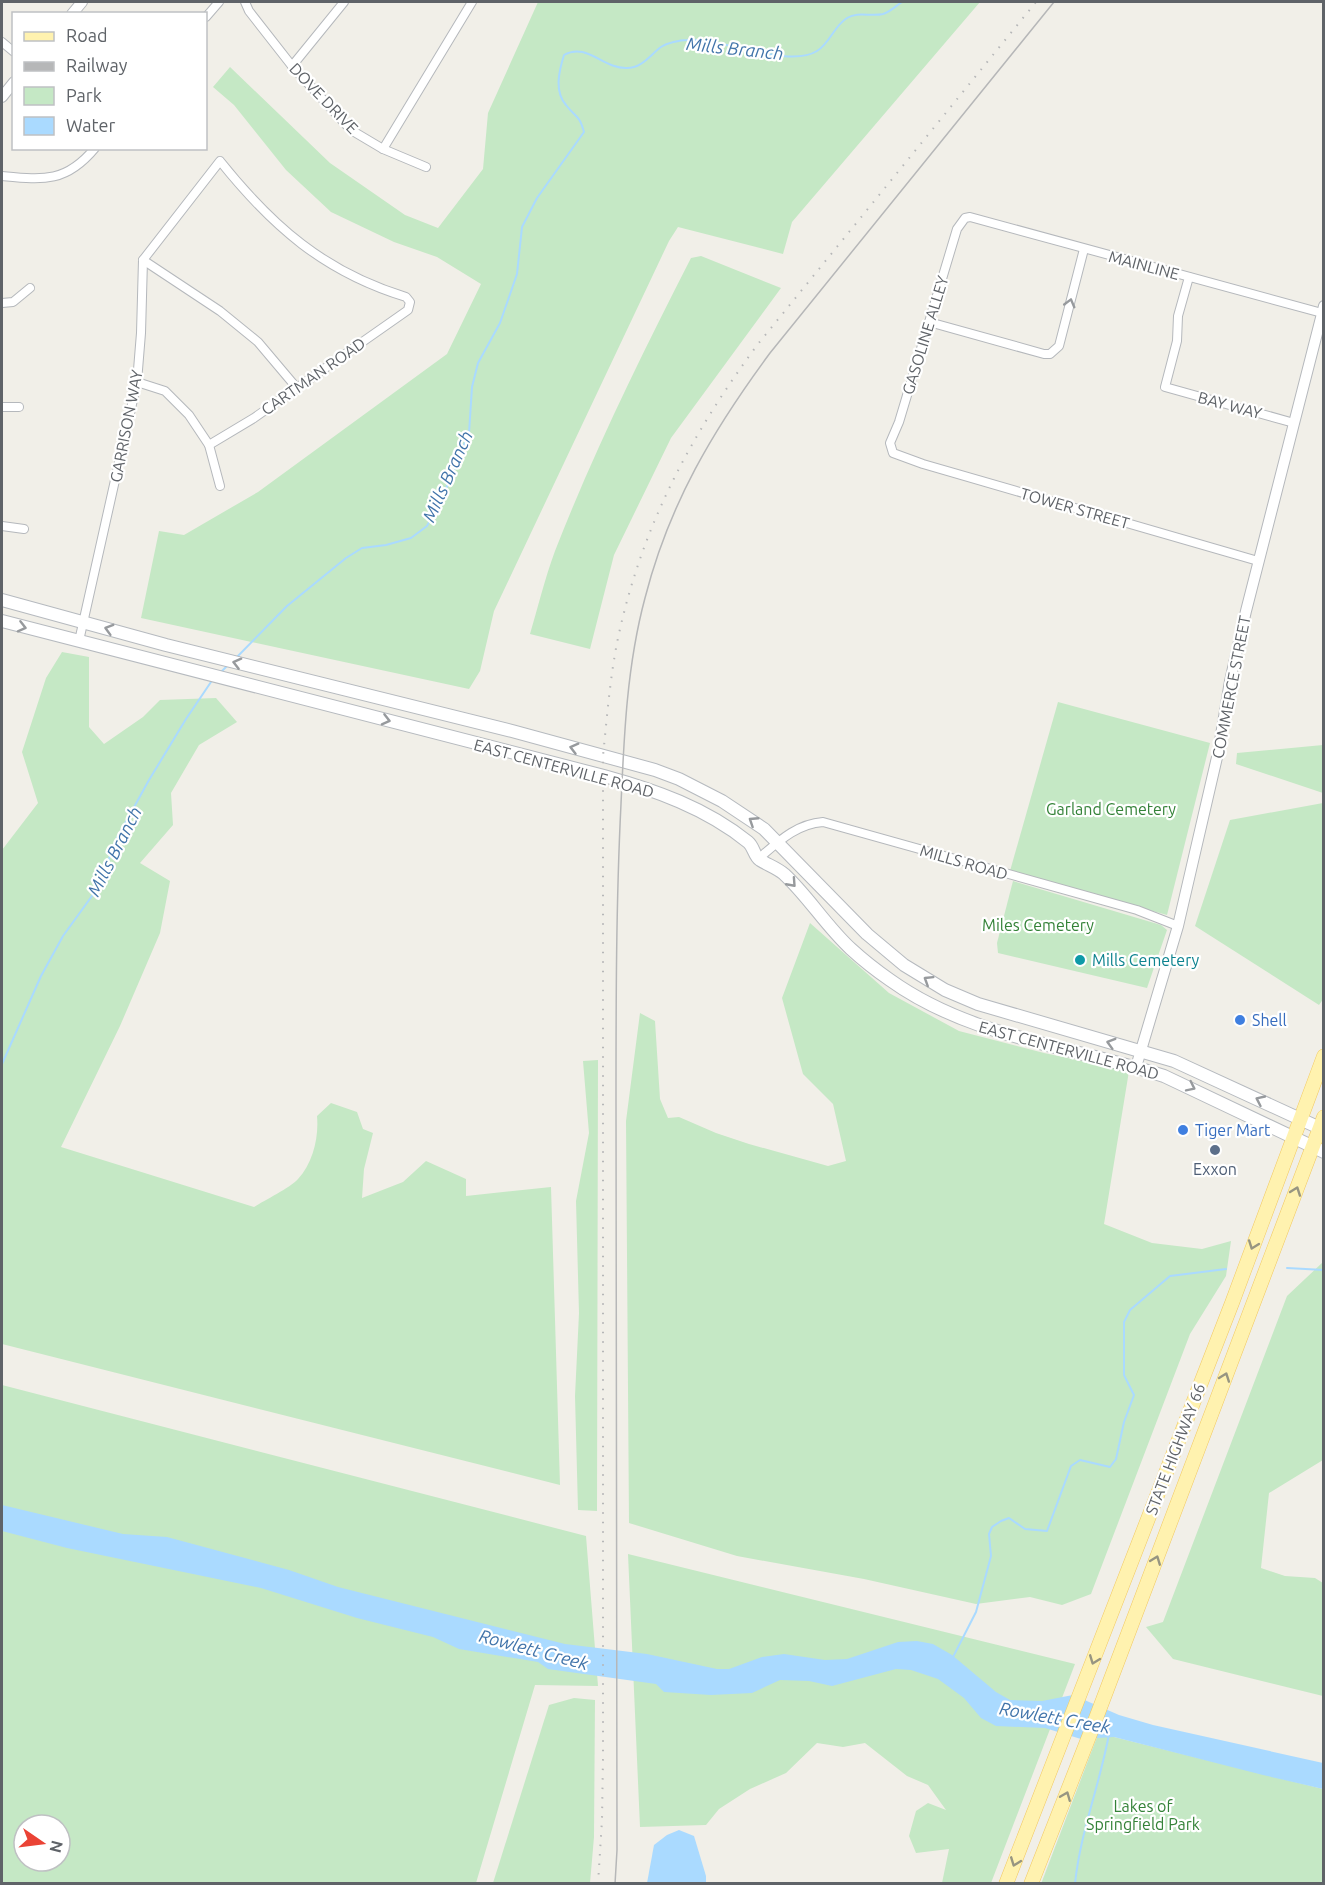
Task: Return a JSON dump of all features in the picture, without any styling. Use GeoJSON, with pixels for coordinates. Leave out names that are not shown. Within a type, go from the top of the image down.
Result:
{"type":"FeatureCollection","features":[{"type":"Feature","properties":{"kind":"main road","name":"EAST CENTERVILLE ROAD"},"geometry":{"type":"LineString","coordinates":[[2,600],[166,645],[512,731],[655,770],[698,788],[749,819],[779,842],[867,934],[904,965],[945,990],[978,1004],[1174,1061],[1300,1119],[1322,1125]]}},
{"type":"Feature","properties":{"kind":"main road","name":"EAST CENTERVILLE ROAD"},"geometry":{"type":"LineString","coordinates":[[2,621],[507,751],[630,784],[671,798],[694,809],[750,843],[758,859],[783,873],[850,949],[890,980],[933,1007],[971,1024],[1032,1042],[1136,1067],[1181,1083],[1318,1149]]}},
{"type":"Feature","properties":{"kind":"main road"},"geometry":{"type":"LineString","coordinates":[[354,712],[359,693]]}},
{"type":"Feature","properties":{"kind":"main road"},"geometry":{"type":"LineString","coordinates":[[507,751],[512,731]]}},
{"type":"Feature","properties":{"kind":"main road"},"geometry":{"type":"LineString","coordinates":[[694,809],[698,788]]}},
{"type":"Feature","properties":{"kind":"main road","name":"STATE HIGHWAY 66"},"geometry":{"type":"LineString","coordinates":[[1006,1884],[1232,1303],[1323,1056]]}},
{"type":"Feature","properties":{"kind":"main road","name":"STATE HIGHWAY 66"},"geometry":{"type":"LineString","coordinates":[[1031,1884],[1318,1149],[1322,1125]]}},
{"type":"Feature","properties":{"kind":"street"},"geometry":{"type":"LineString","coordinates":[[207,16],[219,2]]}},
{"type":"Feature","properties":{"kind":"street","name":"DOVE DRIVE"},"geometry":{"type":"LineString","coordinates":[[245,2],[292,66],[351,130],[384,149],[426,167]]}},
{"type":"Feature","properties":{"kind":"street"},"geometry":{"type":"LineString","coordinates":[[292,66],[344,2]]}},
{"type":"Feature","properties":{"kind":"street"},"geometry":{"type":"LineString","coordinates":[[384,149],[472,2]]}},
{"type":"Feature","properties":{"kind":"street"},"geometry":{"type":"LineString","coordinates":[[2,97],[12,84]]}},
{"type":"Feature","properties":{"kind":"street"},"geometry":{"type":"LineString","coordinates":[[2,176],[40,180],[71,172],[93,150]]}},
{"type":"Feature","properties":{"kind":"street","name":"CARTMAN ROAD"},"geometry":{"type":"LineString","coordinates":[[143,260],[219,160],[264,212],[316,255],[375,287],[406,297],[410,302],[408,310],[254,418],[209,445]]}},
{"type":"Feature","properties":{"kind":"street","name":"MAINLINE"},"geometry":{"type":"LineString","coordinates":[[965,218],[970,217],[1189,277],[1323,310]]}},
{"type":"Feature","properties":{"kind":"street","name":"GASOLINE ALLEY"},"geometry":{"type":"LineString","coordinates":[[893,453],[890,444],[899,422],[957,229],[965,218]]}},
{"type":"Feature","properties":{"kind":"street"},"geometry":{"type":"LineString","coordinates":[[929,322],[1050,354],[1059,346],[1084,249]]}},
{"type":"Feature","properties":{"kind":"street"},"geometry":{"type":"LineString","coordinates":[[143,260],[220,311],[258,342],[296,387]]}},
{"type":"Feature","properties":{"kind":"street","name":"GARRISON WAY"},"geometry":{"type":"LineString","coordinates":[[80,641],[137,382],[143,260]]}},
{"type":"Feature","properties":{"kind":"street","name":"BAY WAY"},"geometry":{"type":"LineString","coordinates":[[1189,277],[1178,316],[1177,341],[1165,387],[1294,423]]}},
{"type":"Feature","properties":{"kind":"street"},"geometry":{"type":"LineString","coordinates":[[2,303],[13,302],[30,288]]}},
{"type":"Feature","properties":{"kind":"street","name":"COMMERCE STREET"},"geometry":{"type":"LineString","coordinates":[[1136,1067],[1178,926],[1218,753],[1230,681],[1258,561],[1323,310]]}},
{"type":"Feature","properties":{"kind":"street"},"geometry":{"type":"LineString","coordinates":[[137,382],[165,391],[189,415],[209,445],[220,486]]}},
{"type":"Feature","properties":{"kind":"street"},"geometry":{"type":"LineString","coordinates":[[2,407],[19,407]]}},
{"type":"Feature","properties":{"kind":"street","name":"TOWER STREET"},"geometry":{"type":"LineString","coordinates":[[893,453],[923,464],[1258,561]]}},
{"type":"Feature","properties":{"kind":"street"},"geometry":{"type":"LineString","coordinates":[[2,526],[24,529]]}},
{"type":"Feature","properties":{"kind":"street","name":"MILLS ROAD"},"geometry":{"type":"LineString","coordinates":[[758,859],[798,827],[812,822],[823,822],[1137,910],[1178,926]]}},
{"type":"Feature","properties":{"kind":"green space"},"geometry":{"type":"Polygon","coordinates":[[[538,2],[980,2],[792,222],[783,254],[678,227],[669,241],[494,611],[480,671],[469,689],[141,618],[159,531],[184,535],[258,492],[447,354],[481,284],[437,257],[394,242],[331,212],[286,170],[234,105],[213,87],[230,67],[330,163],[405,215],[438,228],[483,169],[488,113],[538,2]]]}},
{"type":"Feature","properties":{"kind":"green space"},"geometry":{"type":"Polygon","coordinates":[[[701,256],[781,288],[671,438],[614,555],[590,649],[530,634],[555,551],[602,440],[691,258],[701,256]]]}},
{"type":"Feature","properties":{"kind":"green space"},"geometry":{"type":"Polygon","coordinates":[[[62,652],[89,657],[89,727],[104,744],[143,717],[160,700],[216,698],[237,722],[199,745],[171,793],[173,825],[140,863],[170,881],[160,933],[120,1026],[61,1147],[254,1207],[289,1186],[303,1173],[314,1149],[317,1116],[331,1103],[357,1112],[363,1129],[373,1133],[364,1169],[362,1198],[403,1182],[426,1161],[466,1179],[466,1196],[551,1187],[560,1485],[2,1344],[2,850],[38,803],[22,752],[46,678],[62,652]]]}},
{"type":"Feature","properties":{"kind":"green space","name":"Garland Cemetery"},"geometry":{"type":"Polygon","coordinates":[[[1058,702],[1210,743],[1167,915],[1010,871],[1058,702]]]}},
{"type":"Feature","properties":{"kind":"green space"},"geometry":{"type":"Polygon","coordinates":[[[1323,745],[1323,793],[1236,764],[1237,753],[1323,745]]]}},
{"type":"Feature","properties":{"kind":"green space"},"geometry":{"type":"Polygon","coordinates":[[[1323,803],[1324,998],[1319,1005],[1195,926],[1230,820],[1323,803]]]}},
{"type":"Feature","properties":{"kind":"green space","name":"Miles Cemetery"},"geometry":{"type":"Polygon","coordinates":[[[1013,881],[1161,925],[1167,930],[1147,988],[998,953],[997,943],[1013,881]]]}},
{"type":"Feature","properties":{"kind":"green space"},"geometry":{"type":"Polygon","coordinates":[[[810,923],[889,993],[959,1031],[1044,1053],[1129,1071],[1104,1224],[1152,1243],[1202,1249],[1231,1241],[1226,1276],[1190,1334],[1091,1594],[1062,1605],[1030,1597],[976,1604],[864,1579],[737,1556],[629,1523],[626,1121],[640,1013],[655,1021],[660,1099],[668,1118],[679,1117],[749,1144],[828,1166],[846,1161],[833,1104],[803,1074],[782,998],[810,923]]]}},
{"type":"Feature","properties":{"kind":"green space"},"geometry":{"type":"Polygon","coordinates":[[[598,1060],[597,1511],[578,1510],[575,1396],[579,1313],[576,1201],[589,1133],[583,1061],[598,1060]]]}},
{"type":"Feature","properties":{"kind":"green space"},"geometry":{"type":"Polygon","coordinates":[[[1323,1262],[1323,1460],[1269,1493],[1261,1568],[1285,1576],[1315,1578],[1323,1583],[1323,1696],[1173,1659],[1146,1627],[1163,1622],[1287,1296],[1323,1262]]]}},
{"type":"Feature","properties":{"kind":"green space"},"geometry":{"type":"Polygon","coordinates":[[[2,1385],[586,1536],[598,1686],[535,1685],[476,1883],[2,1883],[2,1385]]]}},
{"type":"Feature","properties":{"kind":"green space"},"geometry":{"type":"Polygon","coordinates":[[[628,1554],[1075,1664],[991,1883],[942,1883],[949,1849],[916,1853],[909,1836],[916,1811],[928,1803],[946,1810],[928,1785],[907,1776],[865,1743],[843,1747],[817,1743],[786,1773],[750,1789],[719,1809],[706,1825],[640,1827],[628,1554]]]}},
{"type":"Feature","properties":{"kind":"green space"},"geometry":{"type":"Polygon","coordinates":[[[574,1698],[595,1700],[594,1837],[590,1883],[493,1883],[549,1705],[574,1698]]]}},
{"type":"Feature","properties":{"kind":"green space","name":"Lakes of Springfield Park"},"geometry":{"type":"Polygon","coordinates":[[[1097,1737],[1114,1737],[1323,1789],[1323,1883],[1041,1884],[1097,1737]]]}},
{"type":"Feature","properties":{"kind":"water","name":"Rowlett Creek"},"geometry":{"type":"Polygon","coordinates":[[[2,1505],[123,1534],[167,1537],[289,1570],[338,1587],[565,1644],[647,1654],[717,1669],[729,1669],[762,1657],[784,1654],[825,1660],[847,1659],[898,1642],[917,1641],[933,1644],[952,1655],[996,1692],[1010,1700],[1042,1701],[1073,1695],[1119,1715],[1153,1725],[1323,1763],[1323,1789],[1114,1737],[1081,1739],[1045,1728],[996,1726],[981,1718],[964,1698],[938,1679],[911,1670],[896,1669],[832,1686],[809,1681],[780,1680],[752,1693],[711,1695],[664,1692],[656,1684],[548,1669],[538,1662],[459,1649],[433,1637],[357,1618],[261,1588],[67,1548],[2,1531],[2,1505]]]}},
{"type":"Feature","properties":{"kind":"water"},"geometry":{"type":"Polygon","coordinates":[[[679,1830],[694,1836],[706,1883],[647,1883],[654,1845],[667,1835],[679,1830]]]}},
{"type":"Feature","properties":{"kind":"waterway","name":"Mills Branch"},"geometry":{"type":"LineString","coordinates":[[235,659],[287,606],[346,558],[362,548],[386,545],[411,538],[427,526],[442,498],[469,433],[472,387],[478,363],[500,323],[517,274],[522,227],[537,198],[584,132],[579,119],[566,105],[560,94],[559,74],[564,55],[580,52],[610,65],[627,68],[641,63],[657,50],[674,42],[701,40],[772,55],[804,56],[821,48],[847,18],[856,15],[883,14],[902,2]]}},
{"type":"Feature","properties":{"kind":"waterway","name":"Mills Branch"},"geometry":{"type":"LineString","coordinates":[[220,673],[228,665]]}},
{"type":"Feature","properties":{"kind":"waterway","name":"Mills Branch"},"geometry":{"type":"LineString","coordinates":[[2,1064],[41,976],[63,936],[97,889],[117,838],[149,780],[213,679]]}},
{"type":"Feature","properties":{"kind":"waterway"},"geometry":{"type":"LineString","coordinates":[[1287,1268],[1324,1270]]}},
{"type":"Feature","properties":{"kind":"waterway"},"geometry":{"type":"LineString","coordinates":[[952,1659],[976,1612],[991,1556],[989,1534],[992,1527],[1009,1518],[1025,1529],[1047,1531],[1071,1466],[1080,1460],[1110,1467],[1116,1459],[1124,1422],[1134,1395],[1124,1375],[1124,1322],[1130,1310],[1170,1276],[1226,1269]]}},
{"type":"Feature","properties":{"kind":"waterway","name":"Rowlett Creek"},"geometry":{"type":"LineString","coordinates":[[1075,1884],[1081,1846],[1109,1734]]}},
{"type":"Feature","properties":{"kind":"tram line"},"geometry":{"type":"LineString","coordinates":[[615,1884],[617,1850],[617,916],[625,726],[630,674],[639,623],[655,564],[680,499],[712,440],[749,382],[1054,2]]}},
{"type":"Feature","properties":{"kind":"railway"},"geometry":{"type":"LineString","coordinates":[[598,1884],[603,1758],[603,756],[618,638],[640,558],[655,520],[690,448],[733,378],[758,344],[1036,2]]}},
{"type":"Feature","properties":{"kind":"place","name":"Mills Cemetery"},"geometry":{"type":"Point","coordinates":[1080,960]}},
{"type":"Feature","properties":{"kind":"place","name":"Shell"},"geometry":{"type":"Point","coordinates":[1240,1020]}},
{"type":"Feature","properties":{"kind":"place","name":"Tiger Mart"},"geometry":{"type":"Point","coordinates":[1183,1130]}},
{"type":"Feature","properties":{"kind":"place","name":"Exxon"},"geometry":{"type":"Point","coordinates":[1215,1150]}}]}
